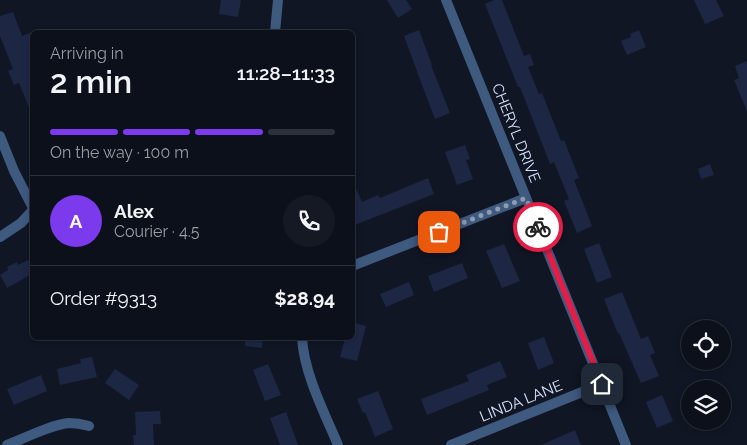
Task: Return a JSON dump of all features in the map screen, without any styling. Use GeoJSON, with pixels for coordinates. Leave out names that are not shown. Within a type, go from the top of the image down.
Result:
{"type":"FeatureCollection","features":[{"type":"Feature","properties":{"kind":"street"},"geometry":{"type":"LineString","coordinates":[[275,30],[278,0]]}},
{"type":"Feature","properties":{"kind":"street","name":"CHERYL DRIVE"},"geometry":{"type":"LineString","coordinates":[[446,0],[626,445]]}},
{"type":"Feature","properties":{"kind":"street"},"geometry":{"type":"LineString","coordinates":[[0,136],[14,171],[30,202]]}},
{"type":"Feature","properties":{"kind":"street"},"geometry":{"type":"LineString","coordinates":[[355,265],[526,198]]}},
{"type":"Feature","properties":{"kind":"street"},"geometry":{"type":"LineString","coordinates":[[0,237],[21,223],[30,213]]}},
{"type":"Feature","properties":{"kind":"street"},"geometry":{"type":"LineString","coordinates":[[302,340],[309,375],[338,445]]}},
{"type":"Feature","properties":{"kind":"street","name":"LINDA LANE"},"geometry":{"type":"LineString","coordinates":[[451,445],[602,384]]}},
{"type":"Feature","properties":{"kind":"street"},"geometry":{"type":"LineString","coordinates":[[7,445],[58,425],[78,423],[89,426]]}},
{"type":"Feature","properties":{"kind":"building"},"geometry":{"type":"Polygon","coordinates":[[[221,0],[241,0],[238,17],[219,14],[221,0]]]}},
{"type":"Feature","properties":{"kind":"building"},"geometry":{"type":"Polygon","coordinates":[[[387,0],[406,0],[412,9],[398,18],[387,0]]]}},
{"type":"Feature","properties":{"kind":"building"},"geometry":{"type":"Polygon","coordinates":[[[494,0],[502,0],[524,56],[530,54],[534,65],[528,67],[539,94],[542,93],[561,141],[564,140],[579,178],[574,180],[592,226],[577,233],[564,201],[569,199],[554,162],[550,164],[485,4],[494,0]]]}},
{"type":"Feature","properties":{"kind":"building"},"geometry":{"type":"Polygon","coordinates":[[[694,0],[716,0],[724,16],[705,24],[694,0]]]}},
{"type":"Feature","properties":{"kind":"building"},"geometry":{"type":"Polygon","coordinates":[[[13,12],[22,36],[30,33],[30,110],[19,83],[14,85],[8,71],[13,69],[0,36],[0,16],[13,12]]]}},
{"type":"Feature","properties":{"kind":"building"},"geometry":{"type":"Polygon","coordinates":[[[419,30],[450,113],[435,119],[404,36],[419,30]]]}},
{"type":"Feature","properties":{"kind":"building"},"geometry":{"type":"Polygon","coordinates":[[[639,30],[646,47],[627,55],[621,41],[631,37],[630,34],[639,30]]]}},
{"type":"Feature","properties":{"kind":"building"},"geometry":{"type":"Polygon","coordinates":[[[747,61],[747,111],[734,80],[739,78],[735,66],[747,61]]]}},
{"type":"Feature","properties":{"kind":"building"},"geometry":{"type":"Polygon","coordinates":[[[465,145],[470,159],[466,160],[473,179],[457,185],[445,152],[465,145]]]}},
{"type":"Feature","properties":{"kind":"building"},"geometry":{"type":"Polygon","coordinates":[[[710,164],[714,175],[701,179],[698,169],[710,164]]]}},
{"type":"Feature","properties":{"kind":"building"},"geometry":{"type":"Polygon","coordinates":[[[428,178],[434,194],[355,225],[355,186],[362,202],[378,195],[380,198],[428,178]]]}},
{"type":"Feature","properties":{"kind":"building"},"geometry":{"type":"Polygon","coordinates":[[[599,243],[612,277],[597,283],[584,249],[599,243]]]}},
{"type":"Feature","properties":{"kind":"building"},"geometry":{"type":"Polygon","coordinates":[[[504,244],[520,281],[502,288],[486,251],[504,244]]]}},
{"type":"Feature","properties":{"kind":"building"},"geometry":{"type":"Polygon","coordinates":[[[30,259],[30,275],[7,288],[0,275],[8,270],[7,267],[17,262],[18,265],[30,259]]]}},
{"type":"Feature","properties":{"kind":"building"},"geometry":{"type":"Polygon","coordinates":[[[462,263],[468,278],[434,292],[428,276],[462,263]]]}},
{"type":"Feature","properties":{"kind":"building"},"geometry":{"type":"Polygon","coordinates":[[[409,282],[414,295],[386,307],[380,294],[409,282]]]}},
{"type":"Feature","properties":{"kind":"building"},"geometry":{"type":"Polygon","coordinates":[[[622,292],[641,339],[648,336],[655,353],[650,355],[659,376],[641,383],[604,299],[622,292]]]}},
{"type":"Feature","properties":{"kind":"building"},"geometry":{"type":"Polygon","coordinates":[[[355,323],[366,326],[357,361],[340,357],[344,340],[355,340],[355,323]]]}},
{"type":"Feature","properties":{"kind":"building"},"geometry":{"type":"Polygon","coordinates":[[[544,337],[554,363],[538,370],[528,343],[544,337]]]}},
{"type":"Feature","properties":{"kind":"building"},"geometry":{"type":"Polygon","coordinates":[[[245,340],[263,340],[262,348],[245,346],[245,340]]]}},
{"type":"Feature","properties":{"kind":"building"},"geometry":{"type":"Polygon","coordinates":[[[92,357],[97,377],[60,385],[57,369],[81,363],[80,359],[92,357]]]}},
{"type":"Feature","properties":{"kind":"building"},"geometry":{"type":"Polygon","coordinates":[[[500,361],[507,377],[487,385],[489,390],[427,415],[421,399],[469,381],[466,375],[500,361]]]}},
{"type":"Feature","properties":{"kind":"building"},"geometry":{"type":"Polygon","coordinates":[[[268,364],[281,395],[265,401],[253,370],[268,364]]]}},
{"type":"Feature","properties":{"kind":"building"},"geometry":{"type":"Polygon","coordinates":[[[115,369],[139,385],[129,400],[105,383],[115,369]]]}},
{"type":"Feature","properties":{"kind":"building"},"geometry":{"type":"Polygon","coordinates":[[[41,375],[47,391],[14,405],[7,389],[41,375]]]}},
{"type":"Feature","properties":{"kind":"building"},"geometry":{"type":"Polygon","coordinates":[[[378,391],[393,429],[375,437],[365,412],[363,413],[357,399],[378,391]]]}},
{"type":"Feature","properties":{"kind":"building"},"geometry":{"type":"Polygon","coordinates":[[[662,395],[673,421],[657,428],[646,402],[662,395]]]}},
{"type":"Feature","properties":{"kind":"building"},"geometry":{"type":"Polygon","coordinates":[[[160,411],[161,424],[153,424],[154,445],[134,445],[133,435],[136,435],[135,412],[160,411]]]}},
{"type":"Feature","properties":{"kind":"building"},"geometry":{"type":"Polygon","coordinates":[[[286,412],[298,445],[280,445],[270,418],[286,412]]]}},
{"type":"Feature","properties":{"kind":"building"},"geometry":{"type":"Polygon","coordinates":[[[575,430],[581,445],[541,445],[575,430]]]}},
{"type":"Feature","properties":{"kind":"way so far"},"geometry":{"type":"LineString","coordinates":[[439,232],[526,198],[538,227]]}},
{"type":"Feature","properties":{"kind":"route"},"geometry":{"type":"LineString","coordinates":[[538,227],[602,384]]}}]}
